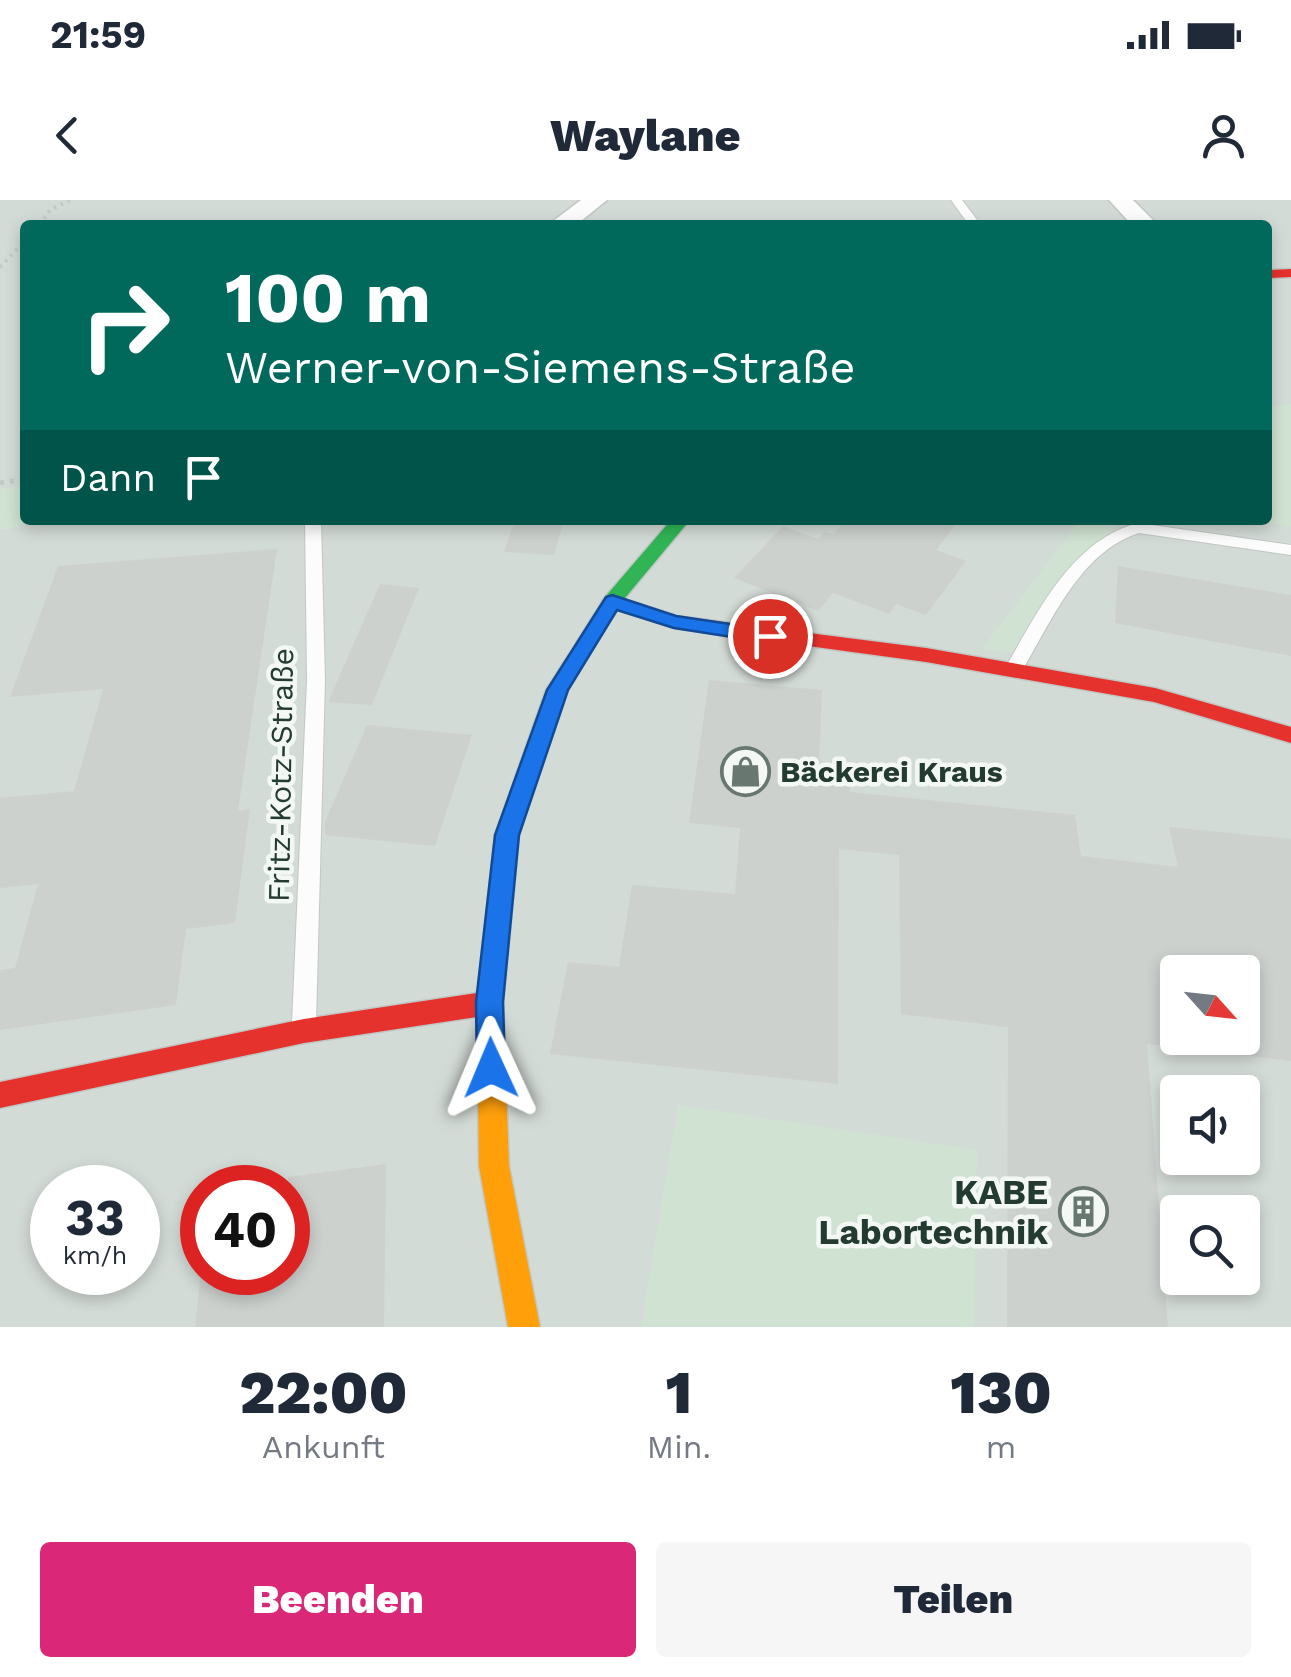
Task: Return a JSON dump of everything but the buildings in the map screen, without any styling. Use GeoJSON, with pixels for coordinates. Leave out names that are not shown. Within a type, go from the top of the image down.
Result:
{"type":"FeatureCollection","features":[{"type":"Feature","properties":{"kind":"street"},"geometry":{"type":"LineString","coordinates":[[567,220],[596,200]]}},
{"type":"Feature","properties":{"kind":"street"},"geometry":{"type":"LineString","coordinates":[[1120,200],[1141,220]]}},
{"type":"Feature","properties":{"kind":"street"},"geometry":{"type":"LineString","coordinates":[[524,1327],[494,1166],[490,1002],[507,835],[557,690],[612,601],[677,525]]}},
{"type":"Feature","properties":{"kind":"street"},"geometry":{"type":"LineString","coordinates":[[612,601],[674,622],[1013,670],[1155,695],[1288,731]]}},
{"type":"Feature","properties":{"kind":"street"},"geometry":{"type":"LineString","coordinates":[[0,1095],[304,1031],[490,1002]]}},
{"type":"Feature","properties":{"kind":"lane"},"geometry":{"type":"LineString","coordinates":[[956,200],[971,220]]}},
{"type":"Feature","properties":{"kind":"lane","name":"Fritz-Kotz-Straße"},"geometry":{"type":"LineString","coordinates":[[304,1031],[316,680],[312,525]]}},
{"type":"Feature","properties":{"kind":"lane"},"geometry":{"type":"LineString","coordinates":[[1013,670],[1076,571],[1123,530],[1138,528],[1291,550]]}},
{"type":"Feature","properties":{"kind":"path"},"geometry":{"type":"LineString","coordinates":[[43,220],[50,210],[70,200]]}},
{"type":"Feature","properties":{"kind":"path"},"geometry":{"type":"LineString","coordinates":[[0,267],[20,246]]}},
{"type":"Feature","properties":{"kind":"shaded area"},"geometry":{"type":"Polygon","coordinates":[[[0,200],[1291,200],[1291,1327],[0,1327],[0,530],[24,525],[1272,525],[1272,220],[20,220],[20,487],[0,490],[0,200]]]}},
{"type":"Feature","properties":{"kind":"green space"},"geometry":{"type":"Polygon","coordinates":[[[1291,404],[1291,526],[1272,523],[1272,406],[1291,404]]]}},
{"type":"Feature","properties":{"kind":"green space"},"geometry":{"type":"Polygon","coordinates":[[[20,487],[20,525],[24,525],[0,530],[0,490],[20,487]]]}},
{"type":"Feature","properties":{"kind":"green space"},"geometry":{"type":"Polygon","coordinates":[[[1076,525],[1115,525],[1016,653],[982,649],[1076,525]]]}},
{"type":"Feature","properties":{"kind":"green space"},"geometry":{"type":"Polygon","coordinates":[[[678,1105],[977,1150],[974,1327],[641,1327],[678,1105]]]}},
{"type":"Feature","properties":{"kind":"traffic: fast"},"geometry":{"type":"LineString","coordinates":[[577,658],[612,601],[677,525]]}},
{"type":"Feature","properties":{"kind":"traffic: slow"},"geometry":{"type":"LineString","coordinates":[[524,1327],[494,1166],[490,1003],[507,835],[557,690],[577,658]]}},
{"type":"Feature","properties":{"kind":"traffic: jam"},"geometry":{"type":"LineString","coordinates":[[1272,274],[1291,273]]}},
{"type":"Feature","properties":{"kind":"traffic: jam"},"geometry":{"type":"LineString","coordinates":[[612,601],[674,622],[926,655],[1155,695],[1291,735]]}},
{"type":"Feature","properties":{"kind":"traffic: jam"},"geometry":{"type":"LineString","coordinates":[[0,1095],[304,1031],[490,1003]]}},
{"type":"Feature","properties":{"kind":"place","name":"Bäckerei Kraus"},"geometry":{"type":"Point","coordinates":[745,772]}},
{"type":"Feature","properties":{"kind":"place","name":"KABE Labortechnik"},"geometry":{"type":"Point","coordinates":[1083,1212]}},
{"type":"Feature","properties":{"kind":"route"},"geometry":{"type":"LineString","coordinates":[[491,1068],[490,1002],[507,835],[557,690],[612,601],[674,622],[770,636]]}}]}
